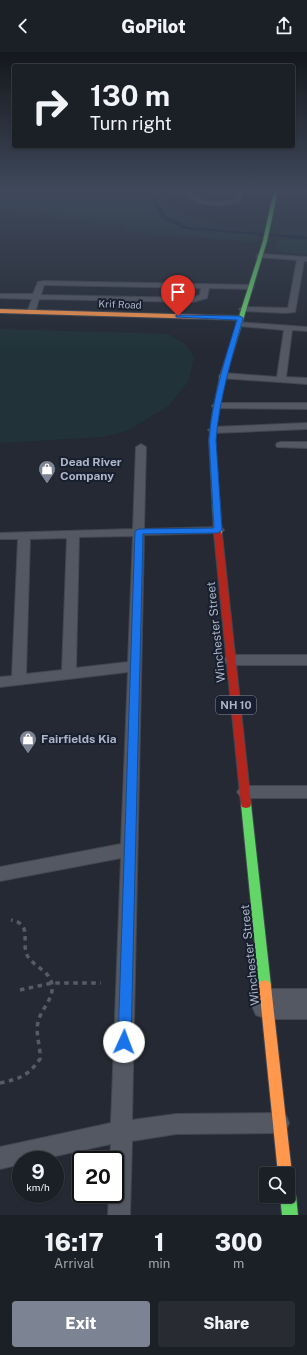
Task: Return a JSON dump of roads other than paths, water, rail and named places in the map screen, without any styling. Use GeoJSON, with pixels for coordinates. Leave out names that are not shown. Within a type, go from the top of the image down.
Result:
{"type":"FeatureCollection","features":[{"type":"Feature","properties":{"kind":"main road","name":"Winchester Street"},"geometry":{"type":"LineString","coordinates":[[264,244],[240,317],[224,376],[217,406],[212,440],[218,530],[231,660],[285,1167]]}},
{"type":"Feature","properties":{"kind":"main road","name":"Krif Road"},"geometry":{"type":"LineString","coordinates":[[0,311],[240,317]]}},
{"type":"Feature","properties":{"kind":"street"},"geometry":{"type":"LineString","coordinates":[[267,1004],[307,1004]]}},
{"type":"Feature","properties":{"kind":"lane"},"geometry":{"type":"LineString","coordinates":[[240,317],[292,310],[304,259],[260,256]]}},
{"type":"Feature","properties":{"kind":"lane"},"geometry":{"type":"LineString","coordinates":[[31,312],[41,284],[44,283],[250,287]]}},
{"type":"Feature","properties":{"kind":"lane"},"geometry":{"type":"LineString","coordinates":[[100,314],[108,284]]}},
{"type":"Feature","properties":{"kind":"lane"},"geometry":{"type":"LineString","coordinates":[[0,296],[198,299],[204,296],[205,286]]}},
{"type":"Feature","properties":{"kind":"lane"},"geometry":{"type":"LineString","coordinates":[[240,317],[288,327],[307,328]]}},
{"type":"Feature","properties":{"kind":"lane"},"geometry":{"type":"LineString","coordinates":[[281,379],[288,327]]}},
{"type":"Feature","properties":{"kind":"lane"},"geometry":{"type":"LineString","coordinates":[[224,376],[307,381]]}},
{"type":"Feature","properties":{"kind":"lane"},"geometry":{"type":"LineString","coordinates":[[217,406],[307,406]]}},
{"type":"Feature","properties":{"kind":"lane"},"geometry":{"type":"LineString","coordinates":[[213,430],[307,426]]}},
{"type":"Feature","properties":{"kind":"lane"},"geometry":{"type":"LineString","coordinates":[[281,445],[307,445]]}},
{"type":"Feature","properties":{"kind":"lane"},"geometry":{"type":"LineString","coordinates":[[119,1215],[141,447]]}},
{"type":"Feature","properties":{"kind":"lane"},"geometry":{"type":"LineString","coordinates":[[0,536],[218,530]]}},
{"type":"Feature","properties":{"kind":"lane"},"geometry":{"type":"LineString","coordinates":[[69,674],[73,534]]}},
{"type":"Feature","properties":{"kind":"lane"},"geometry":{"type":"LineString","coordinates":[[20,680],[24,535]]}},
{"type":"Feature","properties":{"kind":"lane"},"geometry":{"type":"LineString","coordinates":[[231,660],[307,660]]}},
{"type":"Feature","properties":{"kind":"lane"},"geometry":{"type":"LineString","coordinates":[[0,682],[135,666]]}},
{"type":"Feature","properties":{"kind":"lane"},"geometry":{"type":"LineString","coordinates":[[245,792],[307,792]]}},
{"type":"Feature","properties":{"kind":"lane"},"geometry":{"type":"LineString","coordinates":[[0,874],[130,849]]}},
{"type":"Feature","properties":{"kind":"lane"},"geometry":{"type":"LineString","coordinates":[[0,1158],[122,1131],[176,1124],[280,1123]]}},
{"type":"Feature","properties":{"kind":"place","name":"Dead River Company"},"geometry":{"type":"Point","coordinates":[47,484]}},
{"type":"Feature","properties":{"kind":"place","name":"Fairfields Kia"},"geometry":{"type":"Point","coordinates":[28,754]}}]}
